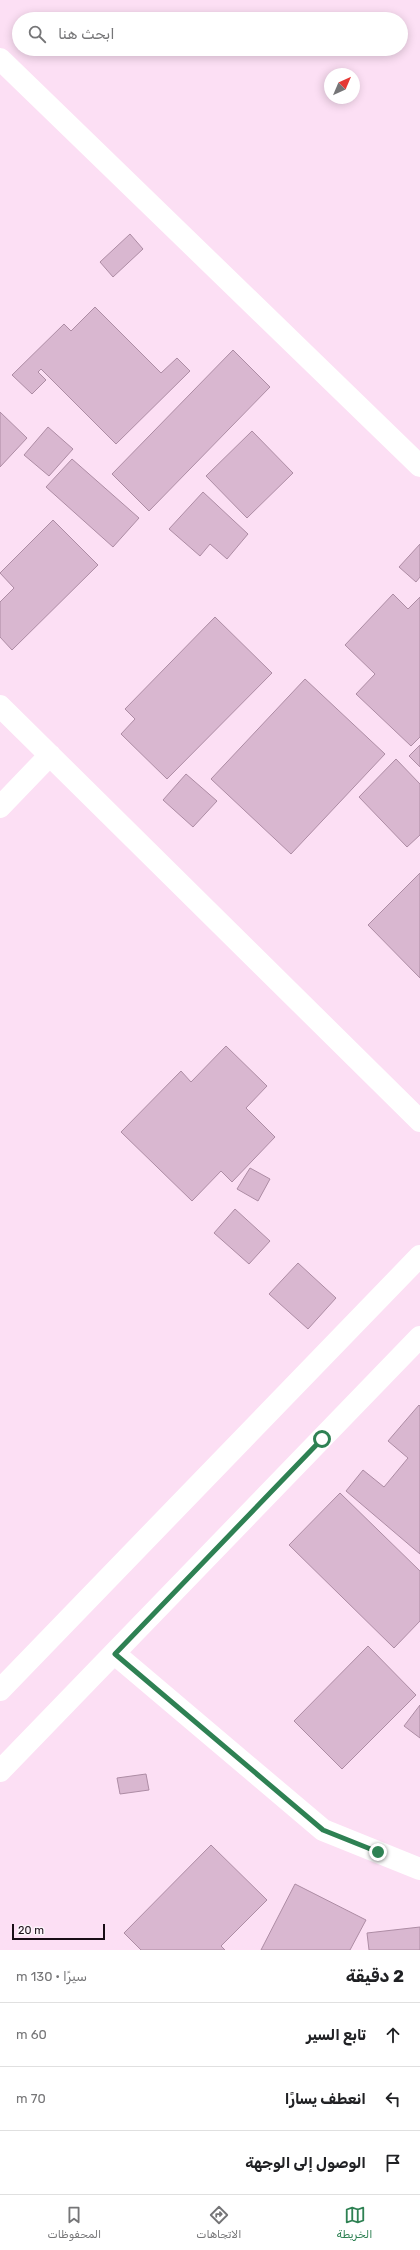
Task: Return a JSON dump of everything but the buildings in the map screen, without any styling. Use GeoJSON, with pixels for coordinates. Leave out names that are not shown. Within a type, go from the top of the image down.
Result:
{"type":"FeatureCollection","features":[{"type":"Feature","properties":{"kind":"street"},"geometry":{"type":"LineString","coordinates":[[0,60],[420,466]]}},
{"type":"Feature","properties":{"kind":"street"},"geometry":{"type":"LineString","coordinates":[[0,706],[420,1121]]}},
{"type":"Feature","properties":{"kind":"street"},"geometry":{"type":"LineString","coordinates":[[0,807],[50,755]]}},
{"type":"Feature","properties":{"kind":"street"},"geometry":{"type":"LineString","coordinates":[[0,1690],[420,1256]]}},
{"type":"Feature","properties":{"kind":"street"},"geometry":{"type":"LineString","coordinates":[[0,1771],[115,1654],[420,1337]]}},
{"type":"Feature","properties":{"kind":"street"},"geometry":{"type":"LineString","coordinates":[[115,1654],[323,1830],[420,1869]]}},
{"type":"Feature","properties":{"kind":"route"},"geometry":{"type":"LineString","coordinates":[[322,1439],[115,1654],[323,1830],[378,1852]]}}]}
